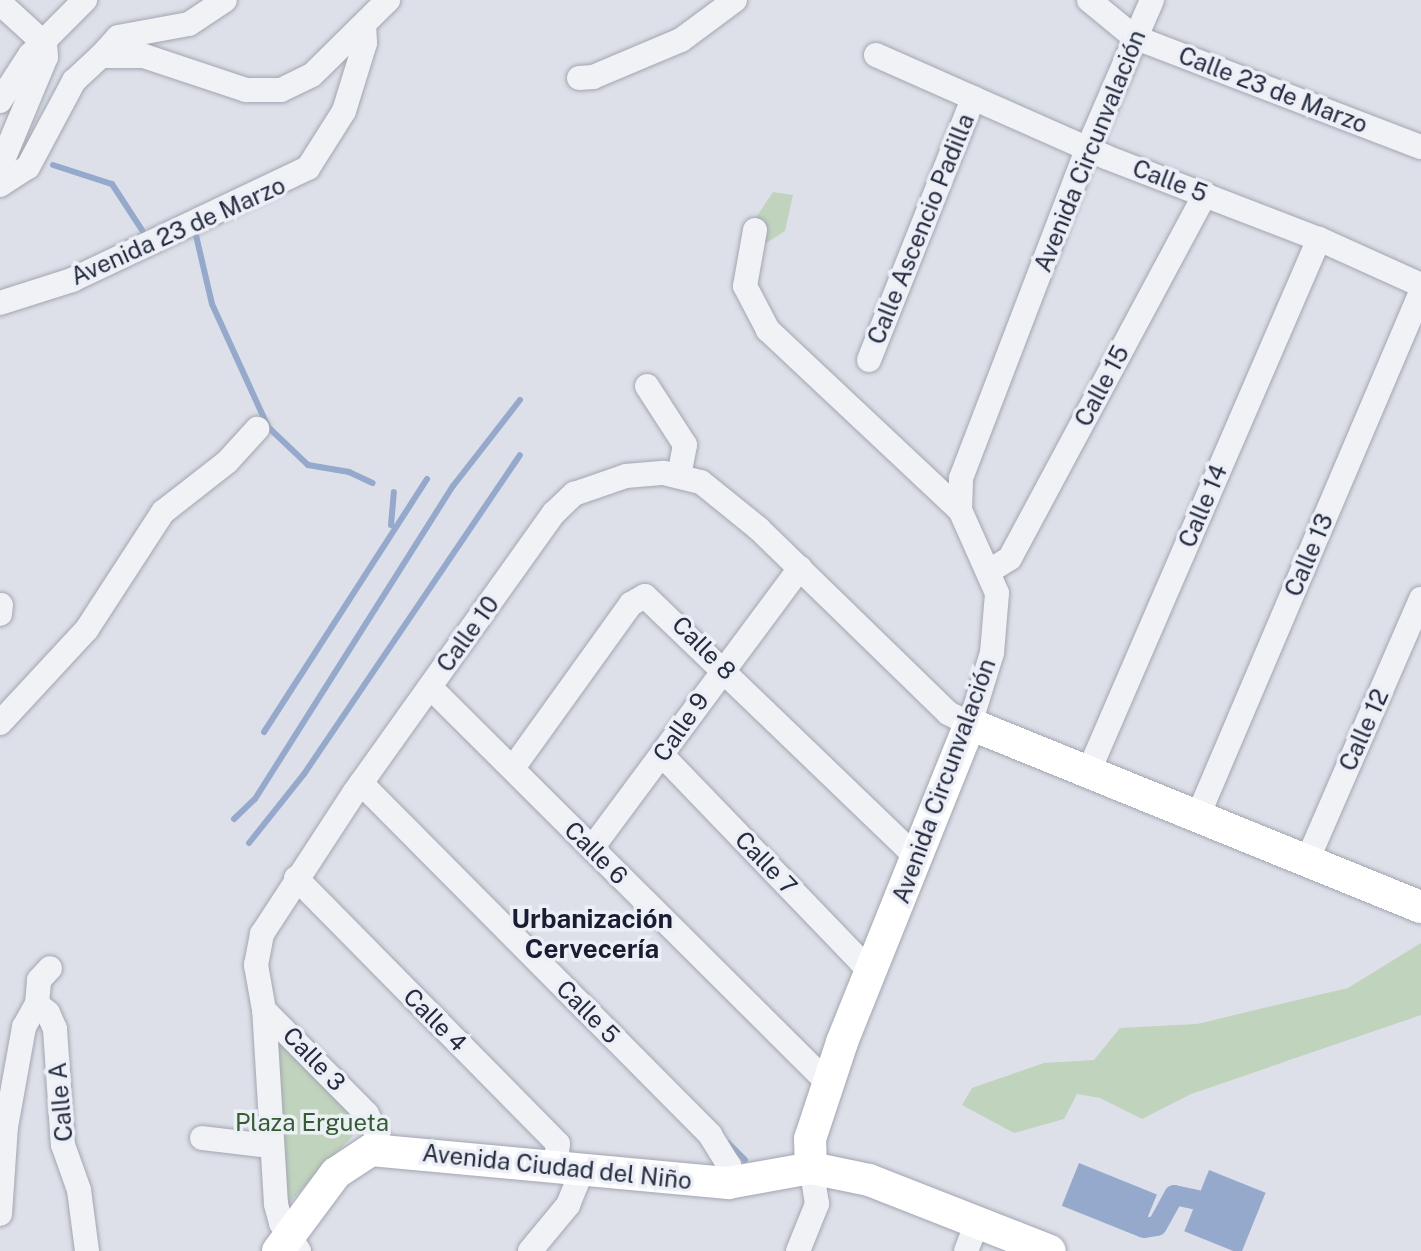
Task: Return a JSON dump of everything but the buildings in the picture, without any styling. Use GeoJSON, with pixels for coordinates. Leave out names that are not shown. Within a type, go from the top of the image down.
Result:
{"type":"FeatureCollection","features":[{"type":"Feature","properties":{"kind":"main road"},"geometry":{"type":"LineString","coordinates":[[970,724],[1197,818],[1419,901]]}},
{"type":"Feature","properties":{"kind":"main road","name":"Avenida Circunvalación"},"geometry":{"type":"LineString","coordinates":[[822,1171],[810,1139],[872,967],[970,724]]}},
{"type":"Feature","properties":{"kind":"main road","name":"Avenida Ciudad del Niño"},"geometry":{"type":"LineString","coordinates":[[289,1246],[336,1173],[359,1154],[384,1150],[728,1183],[822,1171]]}},
{"type":"Feature","properties":{"kind":"main road"},"geometry":{"type":"LineString","coordinates":[[822,1171],[862,1196],[978,1241],[1050,1251]]}},
{"type":"Feature","properties":{"kind":"street"},"geometry":{"type":"LineString","coordinates":[[0,101],[30,55],[45,44],[85,0]]}},
{"type":"Feature","properties":{"kind":"street"},"geometry":{"type":"LineString","coordinates":[[0,185],[28,167],[74,81],[101,56],[107,43],[118,37],[189,24],[225,0]]}},
{"type":"Feature","properties":{"kind":"street"},"geometry":{"type":"LineString","coordinates":[[101,56],[144,56],[246,90],[281,90],[304,81],[388,0]]}},
{"type":"Feature","properties":{"kind":"street"},"geometry":{"type":"LineString","coordinates":[[579,78],[593,77],[681,40],[735,0]]}},
{"type":"Feature","properties":{"kind":"street","name":"Calle 23 de Marzo"},"geometry":{"type":"LineString","coordinates":[[1089,0],[1134,37],[1421,147]]}},
{"type":"Feature","properties":{"kind":"street","name":"Avenida Circunvalación"},"geometry":{"type":"LineString","coordinates":[[970,724],[996,629],[997,593],[991,570],[960,510],[961,478],[1088,148],[1152,0]]}},
{"type":"Feature","properties":{"kind":"street"},"geometry":{"type":"LineString","coordinates":[[0,3],[45,44],[46,57],[0,167]]}},
{"type":"Feature","properties":{"kind":"street","name":"Avenida 23 de Marzo"},"geometry":{"type":"LineString","coordinates":[[0,303],[72,280],[308,168],[344,111],[362,57],[364,26]]}},
{"type":"Feature","properties":{"kind":"street","name":"Calle 5"},"geometry":{"type":"LineString","coordinates":[[876,55],[1088,148],[1319,239],[1421,285]]}},
{"type":"Feature","properties":{"kind":"street","name":"Calle Ascencio Padilla"},"geometry":{"type":"LineString","coordinates":[[869,360],[973,98]]}},
{"type":"Feature","properties":{"kind":"street","name":"Calle 15"},"geometry":{"type":"LineString","coordinates":[[991,570],[1010,558],[1205,194]]}},
{"type":"Feature","properties":{"kind":"street"},"geometry":{"type":"LineString","coordinates":[[755,230],[745,286],[768,330],[960,510]]}},
{"type":"Feature","properties":{"kind":"street","name":"Calle 14"},"geometry":{"type":"LineString","coordinates":[[1088,773],[1319,239]]}},
{"type":"Feature","properties":{"kind":"street","name":"Calle 13"},"geometry":{"type":"LineString","coordinates":[[1197,818],[1421,292]]}},
{"type":"Feature","properties":{"kind":"street"},"geometry":{"type":"LineString","coordinates":[[647,386],[685,445],[679,475]]}},
{"type":"Feature","properties":{"kind":"street"},"geometry":{"type":"LineString","coordinates":[[0,723],[95,619],[163,512],[227,462],[257,429]]}},
{"type":"Feature","properties":{"kind":"street","name":"Calle 10"},"geometry":{"type":"LineString","coordinates":[[289,1246],[276,1204],[269,1146],[264,1010],[257,951],[296,878],[563,503],[588,487],[626,476],[679,475],[720,494],[948,713],[970,724]]}},
{"type":"Feature","properties":{"kind":"street","name":"Calle 9"},"geometry":{"type":"LineString","coordinates":[[592,848],[723,667],[800,568]]}},
{"type":"Feature","properties":{"kind":"street","name":"Calle 8"},"geometry":{"type":"LineString","coordinates":[[513,768],[638,598],[655,600],[907,848],[920,853]]}},
{"type":"Feature","properties":{"kind":"street","name":"Calle 12"},"geometry":{"type":"LineString","coordinates":[[1307,861],[1421,599]]}},
{"type":"Feature","properties":{"kind":"street","name":"Calle 6"},"geometry":{"type":"LineString","coordinates":[[430,687],[831,1086]]}},
{"type":"Feature","properties":{"kind":"street","name":"Calle 7"},"geometry":{"type":"LineString","coordinates":[[662,755],[860,961],[872,967]]}},
{"type":"Feature","properties":{"kind":"street","name":"Calle 5"},"geometry":{"type":"LineString","coordinates":[[361,783],[710,1135],[729,1165],[728,1183]]}},
{"type":"Feature","properties":{"kind":"street","name":"Calle 4"},"geometry":{"type":"LineString","coordinates":[[296,878],[558,1144],[569,1169]]}},
{"type":"Feature","properties":{"kind":"street"},"geometry":{"type":"LineString","coordinates":[[0,1214],[6,1127],[24,1027],[37,1004],[39,980],[50,968]]}},
{"type":"Feature","properties":{"kind":"street","name":"Calle A"},"geometry":{"type":"LineString","coordinates":[[37,1004],[48,1013],[55,1029],[63,1145],[79,1190],[87,1251]]}},
{"type":"Feature","properties":{"kind":"street","name":"Calle 3"},"geometry":{"type":"LineString","coordinates":[[264,1010],[367,1114],[384,1150]]}},
{"type":"Feature","properties":{"kind":"street"},"geometry":{"type":"LineString","coordinates":[[202,1138],[269,1146]]}},
{"type":"Feature","properties":{"kind":"street"},"geometry":{"type":"LineString","coordinates":[[530,1251],[568,1205],[569,1169]]}},
{"type":"Feature","properties":{"kind":"street","name":"Avenida Circunvalación"},"geometry":{"type":"LineString","coordinates":[[798,1251],[817,1204],[822,1171]]}},
{"type":"Feature","properties":{"kind":"green space"},"geometry":{"type":"Polygon","coordinates":[[[773,192],[793,195],[785,231],[763,245],[749,228],[773,192]]]}},
{"type":"Feature","properties":{"kind":"green space"},"geometry":{"type":"Polygon","coordinates":[[[1421,943],[1421,1015],[1191,1094],[1142,1119],[1100,1098],[1077,1094],[1064,1119],[1014,1133],[962,1105],[972,1088],[1044,1063],[1094,1060],[1120,1028],[1197,1024],[1348,988],[1421,943]]]}},
{"type":"Feature","properties":{"kind":"green space","name":"Plaza Ergueta"},"geometry":{"type":"Polygon","coordinates":[[[275,1034],[364,1124],[288,1204],[286,1202],[275,1034]]]}},
{"type":"Feature","properties":{"kind":"water"},"geometry":{"type":"Polygon","coordinates":[[[1079,1163],[1157,1194],[1140,1237],[1062,1206],[1079,1163]]]}},
{"type":"Feature","properties":{"kind":"water"},"geometry":{"type":"Polygon","coordinates":[[[1209,1170],[1266,1193],[1242,1251],[1233,1251],[1184,1231],[1209,1170]]]}},
{"type":"Feature","properties":{"kind":"waterway"},"geometry":{"type":"LineString","coordinates":[[53,165],[112,184],[142,230]]}},
{"type":"Feature","properties":{"kind":"waterway"},"geometry":{"type":"LineString","coordinates":[[195,231],[212,304],[268,427],[308,465],[349,472],[373,483]]}},
{"type":"Feature","properties":{"kind":"waterway"},"geometry":{"type":"LineString","coordinates":[[234,819],[255,799],[453,486],[520,400]]}},
{"type":"Feature","properties":{"kind":"waterway"},"geometry":{"type":"LineString","coordinates":[[249,843],[304,774],[520,455]]}},
{"type":"Feature","properties":{"kind":"waterway"},"geometry":{"type":"LineString","coordinates":[[264,732],[427,479]]}},
{"type":"Feature","properties":{"kind":"waterway"},"geometry":{"type":"LineString","coordinates":[[391,525],[394,492]]}},
{"type":"Feature","properties":{"kind":"waterway"},"geometry":{"type":"LineString","coordinates":[[728,1143],[745,1160]]}},
{"type":"Feature","properties":{"kind":"waterway"},"geometry":{"type":"LineString","coordinates":[[1144,1228],[1157,1226],[1174,1195],[1197,1200]]}},
{"type":"Feature","properties":{"kind":"district","name":"Urbanización Cervecería"},"geometry":{"type":"Point","coordinates":[592,934]}}]}
